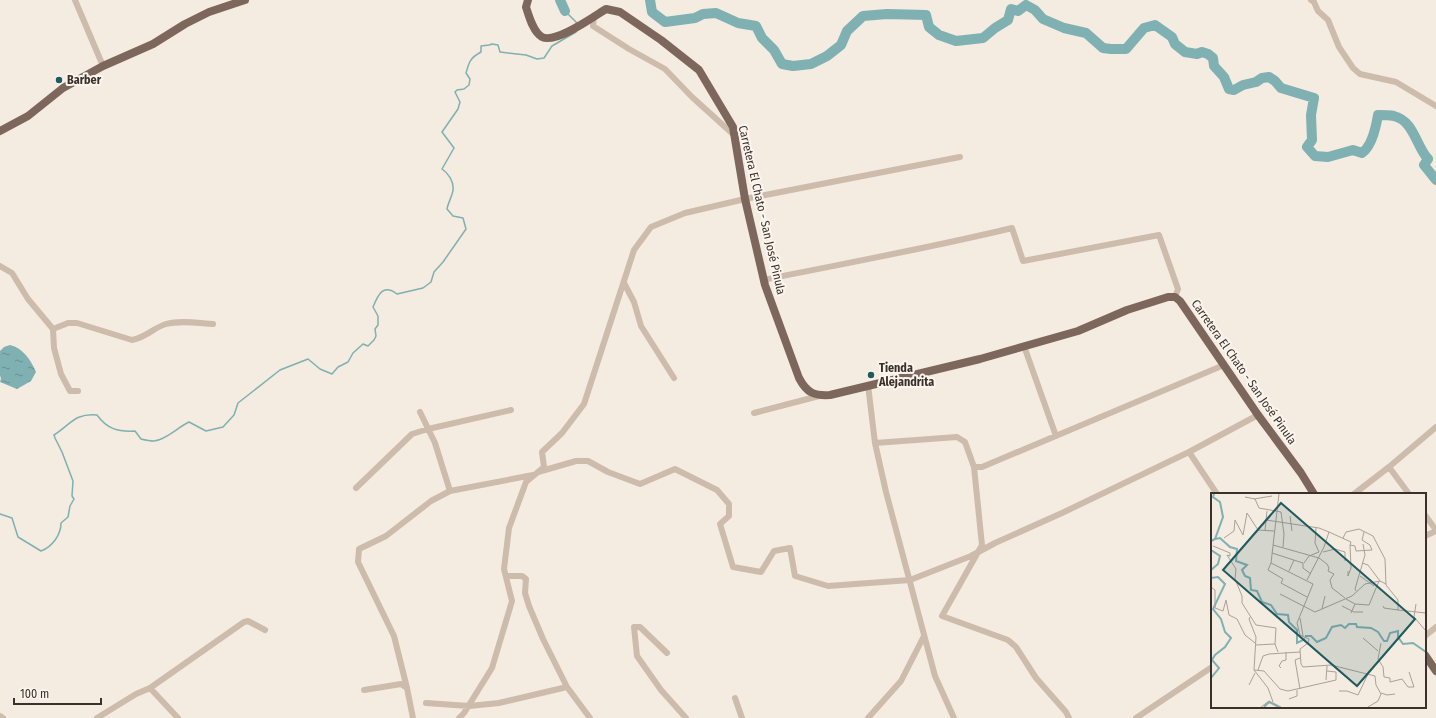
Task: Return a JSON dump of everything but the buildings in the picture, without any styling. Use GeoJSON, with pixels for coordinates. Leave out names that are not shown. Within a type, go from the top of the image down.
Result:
{"type":"FeatureCollection","features":[{"type":"Feature","properties":{"kind":"main road"},"geometry":{"type":"LineString","coordinates":[[0,131],[28,116],[63,88],[103,66],[153,44],[185,24],[209,12],[245,0]]}},
{"type":"Feature","properties":{"kind":"main road","name":"Carretera El Chato - San José Pinula"},"geometry":{"type":"LineString","coordinates":[[528,0],[526,7],[535,30],[541,37],[550,39],[561,36],[606,9],[620,12],[661,40],[699,70],[733,127],[745,199],[764,280],[799,378],[808,390],[819,396],[830,395],[980,359],[1078,331],[1127,310],[1168,297],[1175,297],[1180,302],[1258,415],[1301,473],[1313,493]]}},
{"type":"Feature","properties":{"kind":"main road"},"geometry":{"type":"LineString","coordinates":[[1426,656],[1436,671]]}},
{"type":"Feature","properties":{"kind":"street"},"geometry":{"type":"LineString","coordinates":[[75,0],[103,66]]}},
{"type":"Feature","properties":{"kind":"street"},"geometry":{"type":"LineString","coordinates":[[1311,0],[1314,2],[1318,11],[1328,20],[1339,47],[1353,68],[1360,74],[1396,82],[1436,106]]}},
{"type":"Feature","properties":{"kind":"street"},"geometry":{"type":"LineString","coordinates":[[590,18],[593,26],[629,49],[665,69],[692,97],[734,135]]}},
{"type":"Feature","properties":{"kind":"street"},"geometry":{"type":"LineString","coordinates":[[459,718],[469,706],[492,668],[512,601],[504,569],[509,528],[526,482],[544,467],[542,452],[562,433],[584,404],[634,250],[651,227],[685,213],[745,199],[960,157]]}},
{"type":"Feature","properties":{"kind":"street"},"geometry":{"type":"LineString","coordinates":[[764,280],[892,253],[950,243],[1012,228],[1023,261],[1159,234],[1178,289],[1175,297]]}},
{"type":"Feature","properties":{"kind":"street"},"geometry":{"type":"LineString","coordinates":[[0,266],[12,273],[28,299],[53,329],[54,348],[61,374],[70,391],[78,390]]}},
{"type":"Feature","properties":{"kind":"street"},"geometry":{"type":"LineString","coordinates":[[624,282],[634,302],[641,326],[674,378]]}},
{"type":"Feature","properties":{"kind":"street"},"geometry":{"type":"LineString","coordinates":[[53,329],[68,323],[77,323],[132,340],[142,338],[166,324],[184,322],[213,324]]}},
{"type":"Feature","properties":{"kind":"street"},"geometry":{"type":"LineString","coordinates":[[1024,346],[1056,436]]}},
{"type":"Feature","properties":{"kind":"street"},"geometry":{"type":"LineString","coordinates":[[974,467],[982,467],[1224,366]]}},
{"type":"Feature","properties":{"kind":"street"},"geometry":{"type":"LineString","coordinates":[[868,385],[875,443],[886,492],[935,676],[954,718]]}},
{"type":"Feature","properties":{"kind":"street"},"geometry":{"type":"LineString","coordinates":[[754,413],[819,396]]}},
{"type":"Feature","properties":{"kind":"street"},"geometry":{"type":"LineString","coordinates":[[356,488],[412,434],[511,410]]}},
{"type":"Feature","properties":{"kind":"street"},"geometry":{"type":"LineString","coordinates":[[420,412],[435,443],[450,491]]}},
{"type":"Feature","properties":{"kind":"street"},"geometry":{"type":"LineString","coordinates":[[413,718],[394,636],[358,562],[359,549],[386,536],[431,501],[450,491],[537,474],[576,461],[588,461],[608,472],[640,484],[675,469],[717,490],[729,504],[729,516],[720,524],[733,567],[761,572],[774,551],[790,548],[795,576],[828,586],[910,580],[971,556],[995,543],[1062,513],[1189,452],[1258,415]]}},
{"type":"Feature","properties":{"kind":"street"},"geometry":{"type":"LineString","coordinates":[[1355,493],[1389,467],[1436,427]]}},
{"type":"Feature","properties":{"kind":"street"},"geometry":{"type":"LineString","coordinates":[[875,443],[957,437],[965,442],[974,467],[982,545],[942,616],[1008,640],[1016,647],[1036,678],[1066,712],[1069,718]]}},
{"type":"Feature","properties":{"kind":"street"},"geometry":{"type":"LineString","coordinates":[[1189,452],[1215,493]]}},
{"type":"Feature","properties":{"kind":"street"},"geometry":{"type":"LineString","coordinates":[[1389,467],[1408,493]]}},
{"type":"Feature","properties":{"kind":"street"},"geometry":{"type":"LineString","coordinates":[[1426,516],[1436,530],[1426,535]]}},
{"type":"Feature","properties":{"kind":"street"},"geometry":{"type":"LineString","coordinates":[[506,576],[522,576],[526,579],[525,593],[543,639],[567,687],[590,718]]}},
{"type":"Feature","properties":{"kind":"street"},"geometry":{"type":"LineString","coordinates":[[97,718],[136,694],[150,688],[244,622],[248,621],[266,630]]}},
{"type":"Feature","properties":{"kind":"street"},"geometry":{"type":"LineString","coordinates":[[667,653],[640,627],[634,627],[637,656],[661,690],[686,718]]}},
{"type":"Feature","properties":{"kind":"street"},"geometry":{"type":"LineString","coordinates":[[1426,635],[1436,627]]}},
{"type":"Feature","properties":{"kind":"street"},"geometry":{"type":"LineString","coordinates":[[868,718],[901,681],[924,636]]}},
{"type":"Feature","properties":{"kind":"street"},"geometry":{"type":"LineString","coordinates":[[1136,718],[1211,668]]}},
{"type":"Feature","properties":{"kind":"street"},"geometry":{"type":"LineString","coordinates":[[364,690],[401,684],[407,688]]}},
{"type":"Feature","properties":{"kind":"street"},"geometry":{"type":"LineString","coordinates":[[426,703],[469,706],[499,703],[567,687]]}},
{"type":"Feature","properties":{"kind":"street"},"geometry":{"type":"LineString","coordinates":[[150,688],[178,718]]}},
{"type":"Feature","properties":{"kind":"street"},"geometry":{"type":"LineString","coordinates":[[736,698],[742,718]]}},
{"type":"Feature","properties":{"kind":"water"},"geometry":{"type":"Polygon","coordinates":[[[10,345],[19,349],[26,355],[36,372],[31,381],[17,389],[0,382],[0,351],[4,347],[10,345]]]}},
{"type":"Feature","properties":{"kind":"waterway"},"geometry":{"type":"LineString","coordinates":[[560,0],[565,11]]}},
{"type":"Feature","properties":{"kind":"waterway"},"geometry":{"type":"LineString","coordinates":[[650,0],[652,12],[665,22],[695,18],[703,14],[716,13],[738,23],[756,26],[762,38],[774,50],[782,64],[793,66],[811,64],[827,56],[841,45],[847,31],[863,16],[887,14],[926,15],[929,27],[939,35],[956,41],[983,38],[1008,20],[1011,9],[1018,11],[1026,5],[1035,10],[1043,19],[1064,28],[1086,33],[1103,48],[1111,49],[1126,49],[1144,28],[1155,25],[1172,37],[1175,44],[1185,52],[1197,54],[1202,52],[1213,58],[1214,66],[1224,77],[1229,89],[1234,90],[1243,85],[1269,77],[1281,88],[1314,98],[1311,115],[1312,140],[1307,147],[1315,156],[1328,157],[1353,150],[1362,153],[1371,141],[1378,115],[1394,116],[1401,119],[1410,128],[1428,159],[1424,165],[1436,180]]}},
{"type":"Feature","properties":{"kind":"waterway"},"geometry":{"type":"LineString","coordinates":[[565,11],[578,24]]}},
{"type":"Feature","properties":{"kind":"waterway"},"geometry":{"type":"LineString","coordinates":[[0,514],[12,518],[18,537],[41,551],[52,544],[58,536],[61,523],[68,517],[70,506],[74,499],[72,496],[73,481],[54,435],[78,418],[97,415],[105,424],[113,429],[135,431],[141,439],[152,441],[167,436],[189,422],[206,431],[223,427],[234,415],[238,403],[280,370],[308,359],[320,369],[332,374],[338,367],[348,362],[353,353],[363,344],[368,346],[376,336],[375,329],[378,325],[378,316],[373,307],[379,295],[385,290],[392,291],[397,294],[423,288],[431,282],[434,272],[443,262],[466,229],[463,218],[453,216],[447,209],[453,192],[453,183],[442,169],[454,148],[442,132],[458,109],[460,102],[455,92],[457,90],[464,89],[469,85],[470,79],[466,73],[470,61],[474,56],[481,52],[481,46],[492,44],[498,45],[500,52],[526,55],[537,59],[544,58],[552,46],[576,32]]}},
{"type":"Feature","properties":{"kind":"place","name":"Barber"},"geometry":{"type":"Point","coordinates":[59,80]}},
{"type":"Feature","properties":{"kind":"place","name":"Tienda Alejandrita"},"geometry":{"type":"Point","coordinates":[871,375]}}]}
